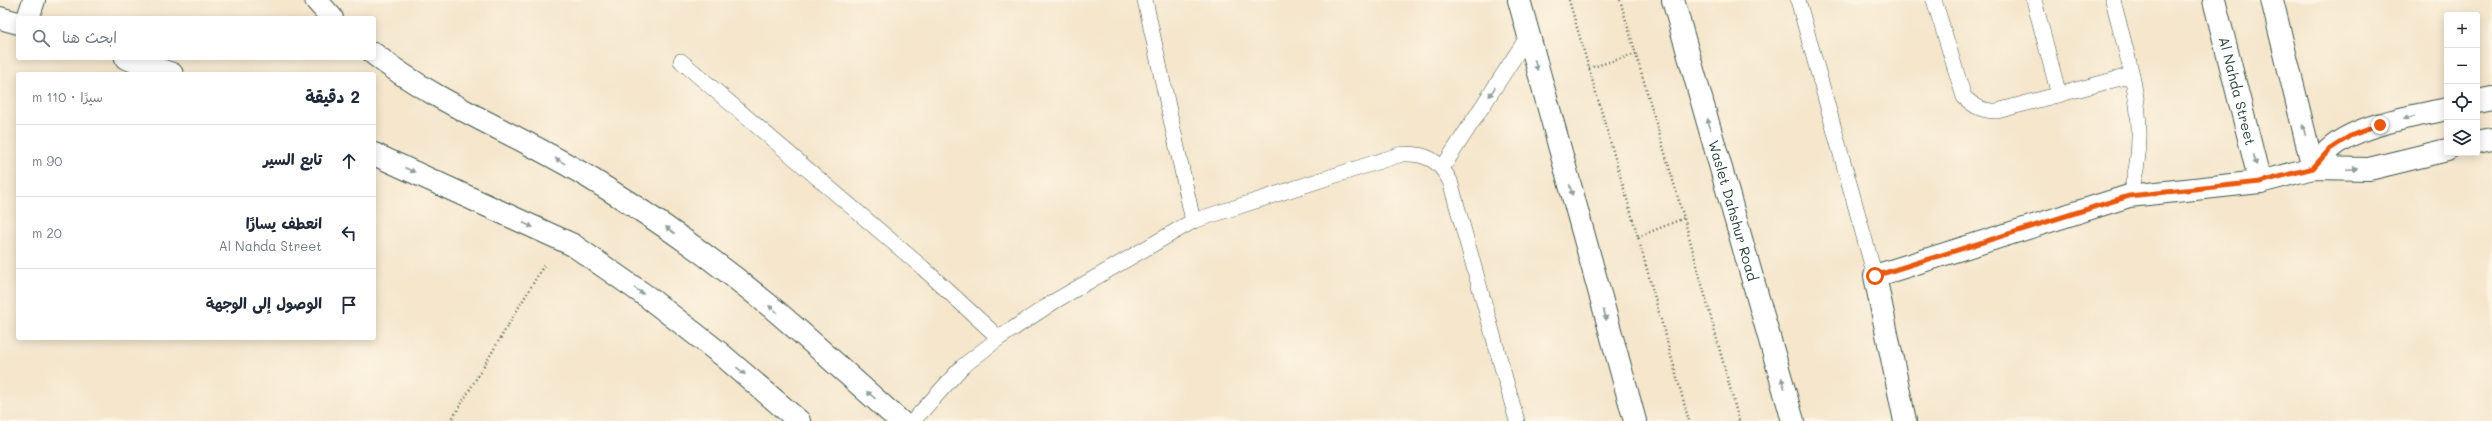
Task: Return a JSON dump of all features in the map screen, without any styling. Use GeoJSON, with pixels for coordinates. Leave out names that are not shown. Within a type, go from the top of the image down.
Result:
{"type":"FeatureCollection","features":[{"type":"Feature","properties":{"kind":"street"},"geometry":{"type":"LineString","coordinates":[[29,16],[34,0]]}},
{"type":"Feature","properties":{"kind":"street"},"geometry":{"type":"LineString","coordinates":[[316,0],[330,16]]}},
{"type":"Feature","properties":{"kind":"street"},"geometry":{"type":"LineString","coordinates":[[1518,0],[1635,421]]}},
{"type":"Feature","properties":{"kind":"street","name":"Waslet Dahshur Road"},"geometry":{"type":"LineString","coordinates":[[1673,0],[1793,421]]}},
{"type":"Feature","properties":{"kind":"street","name":"Al Nahda Street"},"geometry":{"type":"LineString","coordinates":[[2214,0],[2260,182]]}},
{"type":"Feature","properties":{"kind":"street"},"geometry":{"type":"LineString","coordinates":[[2272,0],[2313,168]]}},
{"type":"Feature","properties":{"kind":"street"},"geometry":{"type":"LineString","coordinates":[[0,18],[16,22]]}},
{"type":"Feature","properties":{"kind":"street"},"geometry":{"type":"LineString","coordinates":[[376,55],[417,83],[591,179],[656,221],[717,264],[776,312],[900,421]]}},
{"type":"Feature","properties":{"kind":"street"},"geometry":{"type":"LineString","coordinates":[[132,60],[166,72]]}},
{"type":"Feature","properties":{"kind":"street"},"geometry":{"type":"LineString","coordinates":[[2480,101],[2492,98]]}},
{"type":"Feature","properties":{"kind":"street"},"geometry":{"type":"LineString","coordinates":[[2313,168],[2330,149],[2350,136],[2380,125],[2444,110]]}},
{"type":"Feature","properties":{"kind":"street"},"geometry":{"type":"LineString","coordinates":[[2480,141],[2492,139]]}},
{"type":"Feature","properties":{"kind":"street"},"geometry":{"type":"LineString","coordinates":[[1905,421],[1875,276],[2129,196],[2260,182],[2313,168],[2369,169],[2444,151]]}},
{"type":"Feature","properties":{"kind":"street"},"geometry":{"type":"LineString","coordinates":[[376,155],[574,245],[649,298],[721,354],[799,421]]}},
{"type":"Feature","properties":{"kind":"lane"},"geometry":{"type":"LineString","coordinates":[[1145,0],[1193,221]]}},
{"type":"Feature","properties":{"kind":"lane"},"geometry":{"type":"LineString","coordinates":[[1798,0],[1875,276]]}},
{"type":"Feature","properties":{"kind":"lane"},"geometry":{"type":"LineString","coordinates":[[1934,0],[1964,97],[1973,106],[1984,111],[1997,111],[2132,75]]}},
{"type":"Feature","properties":{"kind":"lane"},"geometry":{"type":"LineString","coordinates":[[2034,0],[2059,95]]}},
{"type":"Feature","properties":{"kind":"lane"},"geometry":{"type":"LineString","coordinates":[[2113,0],[2132,75],[2139,110],[2140,145],[2134,180],[2129,196]]}},
{"type":"Feature","properties":{"kind":"lane"},"geometry":{"type":"LineString","coordinates":[[1443,167],[1528,36]]}},
{"type":"Feature","properties":{"kind":"lane"},"geometry":{"type":"LineString","coordinates":[[681,61],[924,268],[999,338]]}},
{"type":"Feature","properties":{"kind":"lane"},"geometry":{"type":"LineString","coordinates":[[912,421],[962,368],[999,338],[1056,302],[1193,221],[1402,154],[1418,153],[1431,158],[1443,167],[1450,181],[1517,421]]}},
{"type":"Feature","properties":{"kind":"path"},"geometry":{"type":"LineString","coordinates":[[1569,0],[1638,237],[1689,421]]}},
{"type":"Feature","properties":{"kind":"path"},"geometry":{"type":"LineString","coordinates":[[1620,0],[1684,218],[1739,421]]}},
{"type":"Feature","properties":{"kind":"path"},"geometry":{"type":"LineString","coordinates":[[1589,68],[1636,54]]}},
{"type":"Feature","properties":{"kind":"path"},"geometry":{"type":"LineString","coordinates":[[1638,237],[1684,218]]}},
{"type":"Feature","properties":{"kind":"path"},"geometry":{"type":"LineString","coordinates":[[451,421],[560,239]]}},
{"type":"Feature","properties":{"kind":"route"},"geometry":{"type":"LineString","coordinates":[[1875,276],[2129,196],[2260,182],[2313,168],[2330,149],[2350,136],[2380,125]]}}]}
